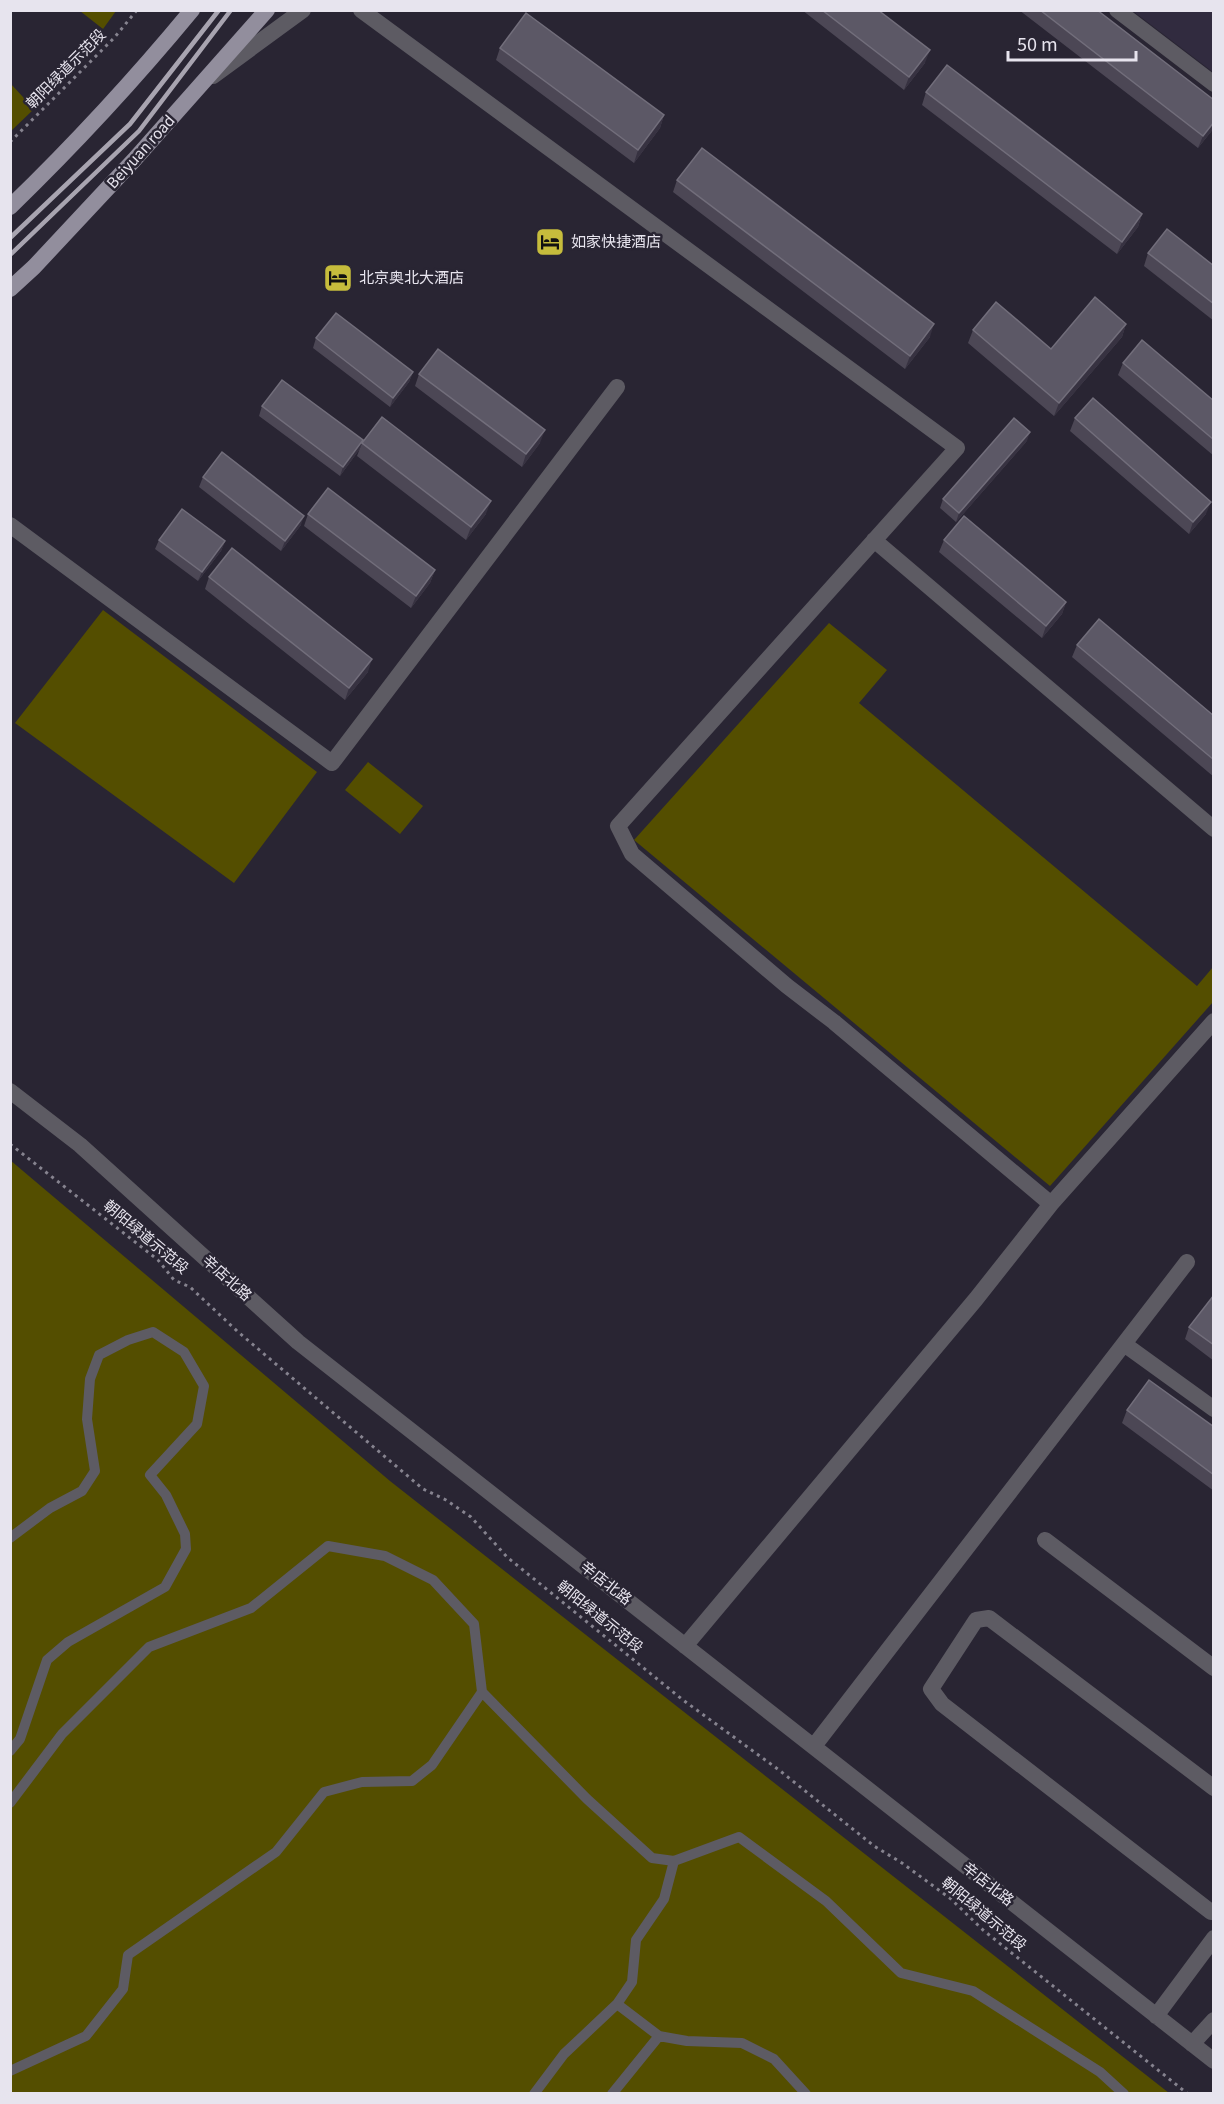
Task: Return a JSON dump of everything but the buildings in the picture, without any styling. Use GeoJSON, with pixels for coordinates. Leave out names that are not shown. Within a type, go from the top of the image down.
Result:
{"type":"FeatureCollection","features":[{"type":"Feature","properties":{"kind":"main road"},"geometry":{"type":"LineString","coordinates":[[10,207],[51,167],[192,10]]}},
{"type":"Feature","properties":{"kind":"main road","name":"Beiyuan road"},"geometry":{"type":"LineString","coordinates":[[10,289],[57,243],[267,10]]}},
{"type":"Feature","properties":{"kind":"street"},"geometry":{"type":"LineString","coordinates":[[162,46],[181,10]]}},
{"type":"Feature","properties":{"kind":"street"},"geometry":{"type":"LineString","coordinates":[[200,86],[303,10]]}},
{"type":"Feature","properties":{"kind":"street"},"geometry":{"type":"LineString","coordinates":[[361,10],[957,448],[618,826],[632,854],[787,986],[834,1022],[1051,1204]]}},
{"type":"Feature","properties":{"kind":"street"},"geometry":{"type":"LineString","coordinates":[[1117,10],[1214,84]]}},
{"type":"Feature","properties":{"kind":"street"},"geometry":{"type":"LineString","coordinates":[[10,525],[332,763],[617,387]]}},
{"type":"Feature","properties":{"kind":"street"},"geometry":{"type":"LineString","coordinates":[[874,540],[1214,829]]}},
{"type":"Feature","properties":{"kind":"street"},"geometry":{"type":"LineString","coordinates":[[685,1646],[976,1299],[1051,1204],[1214,1021]]}},
{"type":"Feature","properties":{"kind":"street","name":"辛店北路"},"geometry":{"type":"LineString","coordinates":[[10,1091],[80,1145],[298,1342],[1214,2061]]}},
{"type":"Feature","properties":{"kind":"street"},"geometry":{"type":"LineString","coordinates":[[814,1746],[1187,1263]]}},
{"type":"Feature","properties":{"kind":"street"},"geometry":{"type":"LineString","coordinates":[[1124,1344],[1214,1409]]}},
{"type":"Feature","properties":{"kind":"street"},"geometry":{"type":"LineString","coordinates":[[1045,1540],[1214,1668]]}},
{"type":"Feature","properties":{"kind":"street"},"geometry":{"type":"LineString","coordinates":[[1213,1917],[942,1704],[931,1689],[976,1620],[989,1618],[1214,1788]]}},
{"type":"Feature","properties":{"kind":"street"},"geometry":{"type":"LineString","coordinates":[[1156,2016],[1214,1938]]}},
{"type":"Feature","properties":{"kind":"street"},"geometry":{"type":"LineString","coordinates":[[1192,2044],[1214,2020]]}},
{"type":"Feature","properties":{"kind":"lane"},"geometry":{"type":"LineString","coordinates":[[10,1538],[50,1508],[82,1491],[95,1471],[87,1419],[90,1379],[99,1354],[153,1332],[184,1352],[204,1386],[198,1424],[150,1475],[166,1496],[185,1534],[186,1549],[165,1587],[68,1642],[47,1660],[20,1738],[10,1751]]}},
{"type":"Feature","properties":{"kind":"lane"},"geometry":{"type":"LineString","coordinates":[[10,1803],[62,1734],[149,1647],[251,1608],[328,1546],[386,1556],[433,1580],[474,1624],[482,1692],[587,1799],[651,1858],[674,1861],[739,1837],[826,1901],[901,1973],[974,1991],[1100,2072],[1124,2094]]}},
{"type":"Feature","properties":{"kind":"lane"},"geometry":{"type":"LineString","coordinates":[[10,2071],[86,2036],[123,1989],[129,1954],[276,1852],[324,1792],[362,1782],[412,1780],[432,1766],[482,1692]]}},
{"type":"Feature","properties":{"kind":"lane"},"geometry":{"type":"LineString","coordinates":[[534,2094],[564,2054],[616,2004],[632,1982],[636,1940],[664,1899],[674,1861]]}},
{"type":"Feature","properties":{"kind":"lane"},"geometry":{"type":"LineString","coordinates":[[616,2004],[659,2036],[687,2041],[742,2043],[774,2059],[806,2094]]}},
{"type":"Feature","properties":{"kind":"lane"},"geometry":{"type":"LineString","coordinates":[[612,2094],[659,2036]]}},
{"type":"Feature","properties":{"kind":"path","name":"朝阳绿道示范段"},"geometry":{"type":"LineString","coordinates":[[10,142],[114,38],[137,10]]}},
{"type":"Feature","properties":{"kind":"path","name":"朝阳绿道示范段"},"geometry":{"type":"LineString","coordinates":[[10,1144],[158,1260],[174,1280],[190,1287],[237,1331],[423,1489],[446,1500],[471,1517],[507,1557],[683,1700],[779,1770],[874,1846],[902,1863],[951,1899],[983,1930],[1188,2094]]}},
{"type":"Feature","properties":{"kind":"shaded area"},"geometry":{"type":"Polygon","coordinates":[[[80,11],[116,11],[103,29],[80,11]]]}},
{"type":"Feature","properties":{"kind":"shaded area"},"geometry":{"type":"Polygon","coordinates":[[[1133,11],[1213,11],[1213,72],[1133,11]]]}},
{"type":"Feature","properties":{"kind":"shaded area"},"geometry":{"type":"Polygon","coordinates":[[[11,84],[34,109],[11,131],[11,84]]]}},
{"type":"Feature","properties":{"kind":"shaded area"},"geometry":{"type":"Polygon","coordinates":[[[103,610],[317,772],[234,883],[15,723],[103,610]]]}},
{"type":"Feature","properties":{"kind":"shaded area"},"geometry":{"type":"Polygon","coordinates":[[[829,623],[887,670],[859,703],[1197,986],[1213,967],[1213,1002],[1050,1186],[634,840],[829,623]]]}},
{"type":"Feature","properties":{"kind":"shaded area"},"geometry":{"type":"Polygon","coordinates":[[[368,762],[423,806],[400,834],[345,790],[368,762]]]}},
{"type":"Feature","properties":{"kind":"shaded area"},"geometry":{"type":"Polygon","coordinates":[[[10,1160],[390,1481],[1169,2093],[11,2093],[10,1160]]]}},
{"type":"Feature","properties":{"kind":"railway"},"geometry":{"type":"LineString","coordinates":[[10,238],[130,124],[219,10]]}},
{"type":"Feature","properties":{"kind":"railway"},"geometry":{"type":"LineString","coordinates":[[10,255],[139,131],[231,10]]}},
{"type":"Feature","properties":{"kind":"place","name":"如家快捷酒店"},"geometry":{"type":"Point","coordinates":[550,242]}},
{"type":"Feature","properties":{"kind":"place","name":"北京奥北大酒店"},"geometry":{"type":"Point","coordinates":[338,278]}}]}
